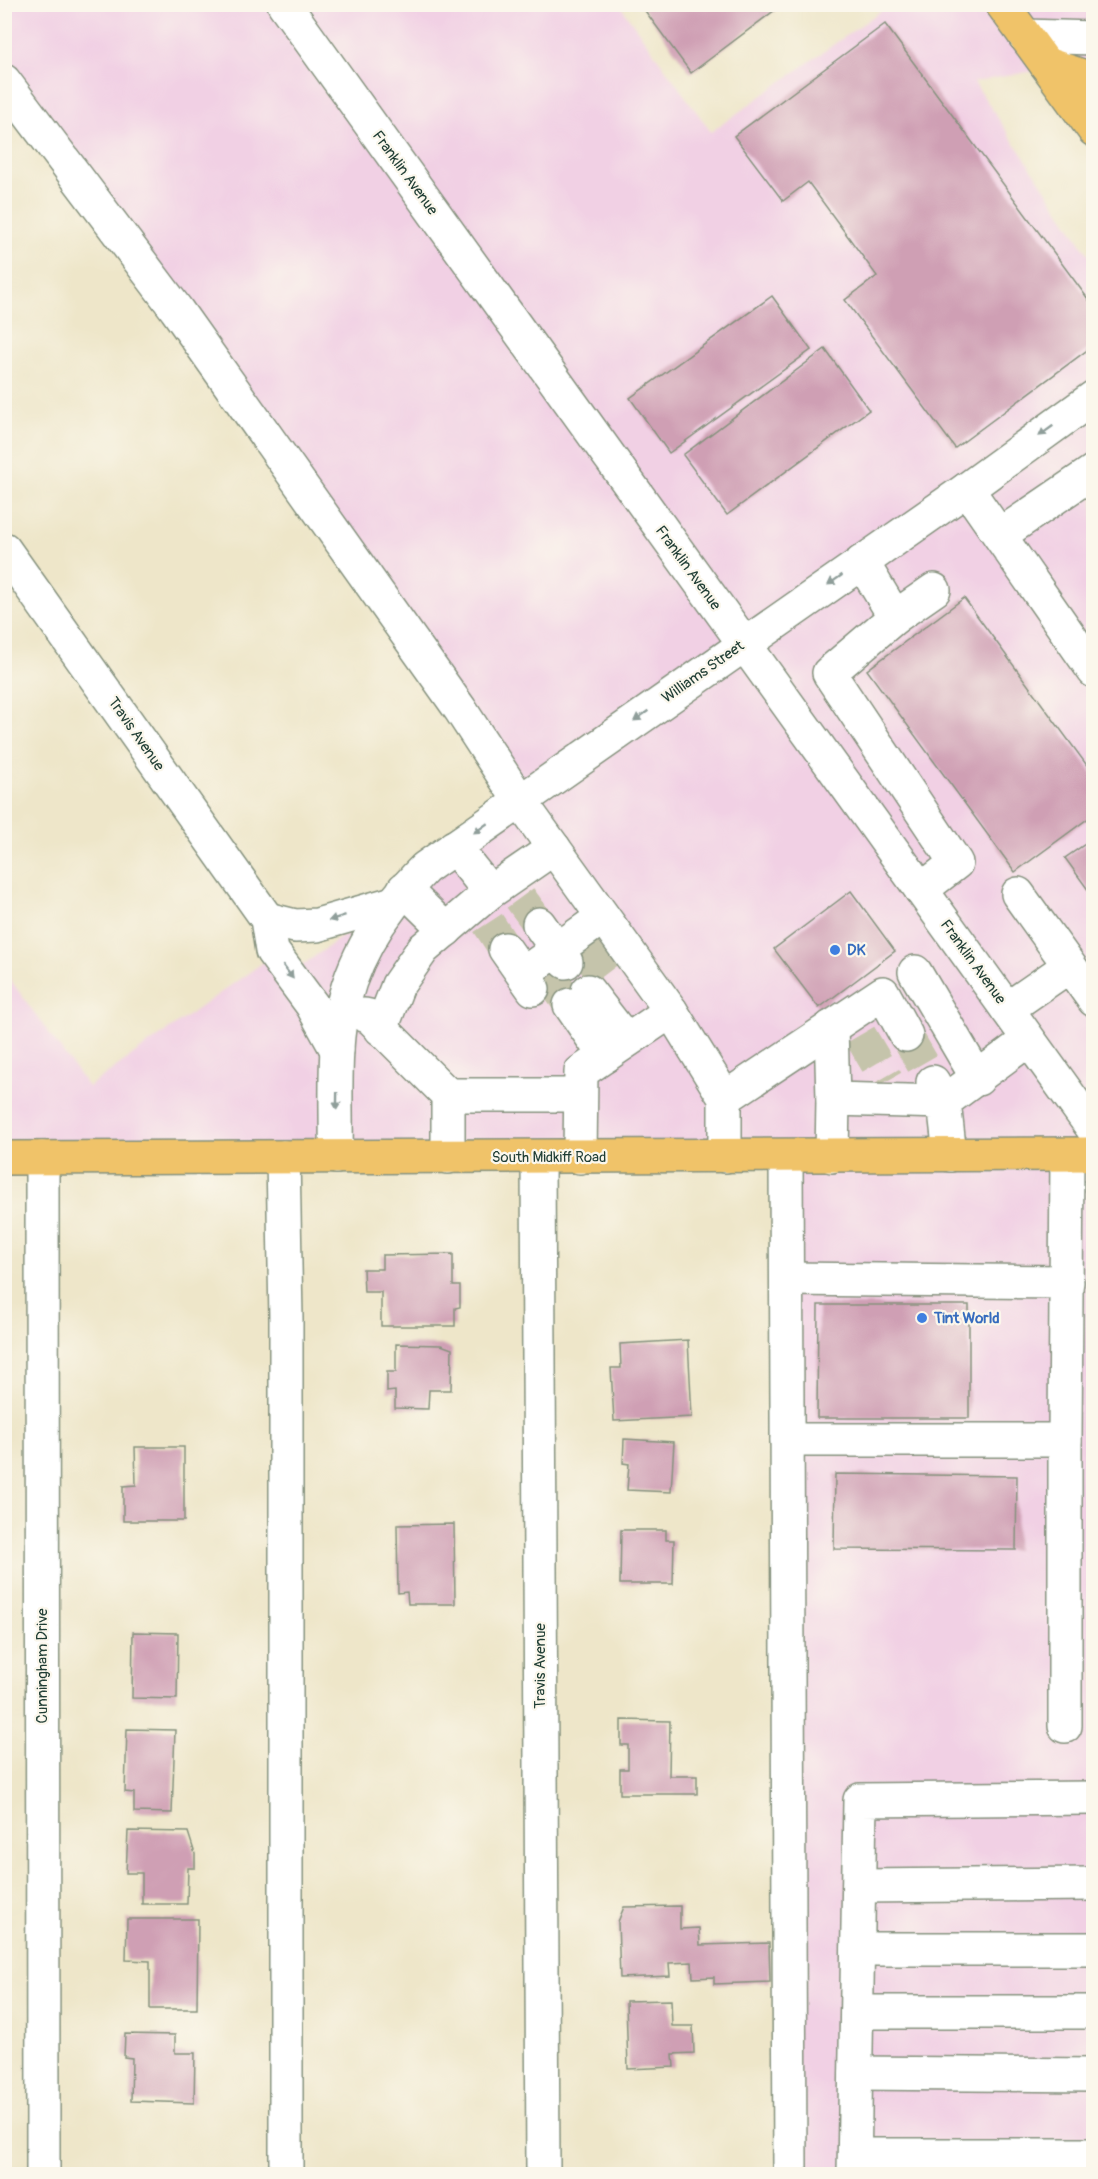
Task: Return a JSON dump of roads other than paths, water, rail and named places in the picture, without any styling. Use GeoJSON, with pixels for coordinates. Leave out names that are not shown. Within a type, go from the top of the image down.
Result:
{"type":"FeatureCollection","features":[{"type":"Feature","properties":{"kind":"main road"},"geometry":{"type":"LineString","coordinates":[[1002,4],[1094,130]]}},
{"type":"Feature","properties":{"kind":"main road"},"geometry":{"type":"LineString","coordinates":[[1046,64],[1094,80]]}},
{"type":"Feature","properties":{"kind":"main road","name":"South Midkiff Road"},"geometry":{"type":"LineString","coordinates":[[4,1158],[1080,1154]]}},
{"type":"Feature","properties":{"kind":"street","name":"Franklin Avenue"},"geometry":{"type":"LineString","coordinates":[[284,4],[1094,1130]]}},
{"type":"Feature","properties":{"kind":"street"},"geometry":{"type":"LineString","coordinates":[[1025,36],[1094,38]]}},
{"type":"Feature","properties":{"kind":"street"},"geometry":{"type":"LineString","coordinates":[[4,81],[176,309],[460,709],[520,801],[670,1011],[725,1098],[725,1156]]}},
{"type":"Feature","properties":{"kind":"street","name":"Williams Street"},"geometry":{"type":"LineString","coordinates":[[347,995],[373,930],[425,867],[967,489],[1093,398]]}},
{"type":"Feature","properties":{"kind":"street"},"geometry":{"type":"LineString","coordinates":[[1000,535],[1094,471]]}},
{"type":"Feature","properties":{"kind":"street"},"geometry":{"type":"LineString","coordinates":[[967,489],[1094,671]]}},
{"type":"Feature","properties":{"kind":"street","name":"Travis Avenue"},"geometry":{"type":"LineString","coordinates":[[4,549],[267,919],[272,951],[312,1005],[338,1050]]}},
{"type":"Feature","properties":{"kind":"street"},"geometry":{"type":"LineString","coordinates":[[862,562],[895,616]]}},
{"type":"Feature","properties":{"kind":"street"},"geometry":{"type":"LineString","coordinates":[[921,890],[956,863],[829,673],[895,616],[934,590]]}},
{"type":"Feature","properties":{"kind":"street"},"geometry":{"type":"LineString","coordinates":[[805,727],[846,700]]}},
{"type":"Feature","properties":{"kind":"street"},"geometry":{"type":"LineString","coordinates":[[454,847],[530,938]]}},
{"type":"Feature","properties":{"kind":"street"},"geometry":{"type":"LineString","coordinates":[[530,938],[554,848]]}},
{"type":"Feature","properties":{"kind":"street"},"geometry":{"type":"LineString","coordinates":[[1018,894],[1094,1000]]}},
{"type":"Feature","properties":{"kind":"street"},"geometry":{"type":"LineString","coordinates":[[267,919],[295,926],[317,925],[399,896],[446,930],[530,938],[603,917]]}},
{"type":"Feature","properties":{"kind":"street"},"geometry":{"type":"LineString","coordinates":[[381,1029],[398,985],[423,949],[446,930]]}},
{"type":"Feature","properties":{"kind":"street"},"geometry":{"type":"LineString","coordinates":[[725,1098],[846,1026],[883,993],[915,972],[957,939]]}},
{"type":"Feature","properties":{"kind":"street"},"geometry":{"type":"LineString","coordinates":[[1007,1010],[1069,966]]}},
{"type":"Feature","properties":{"kind":"street"},"geometry":{"type":"LineString","coordinates":[[915,972],[978,1079]]}},
{"type":"Feature","properties":{"kind":"street"},"geometry":{"type":"LineString","coordinates":[[883,993],[906,1035]]}},
{"type":"Feature","properties":{"kind":"street"},"geometry":{"type":"LineString","coordinates":[[347,995],[448,1095],[448,1157]]}},
{"type":"Feature","properties":{"kind":"street"},"geometry":{"type":"LineString","coordinates":[[336,1157],[338,1050],[347,995]]}},
{"type":"Feature","properties":{"kind":"street"},"geometry":{"type":"LineString","coordinates":[[580,1157],[609,1057],[579,998],[609,1057]]}},
{"type":"Feature","properties":{"kind":"street"},"geometry":{"type":"LineString","coordinates":[[448,1095],[609,1057],[670,1011]]}},
{"type":"Feature","properties":{"kind":"street"},"geometry":{"type":"LineString","coordinates":[[832,1156],[833,1100],[846,1026]]}},
{"type":"Feature","properties":{"kind":"street"},"geometry":{"type":"LineString","coordinates":[[833,1100],[892,1091],[938,1091],[978,1079],[1028,1040]]}},
{"type":"Feature","properties":{"kind":"street"},"geometry":{"type":"LineString","coordinates":[[938,1091],[950,1155]]}},
{"type":"Feature","properties":{"kind":"street"},"geometry":{"type":"LineString","coordinates":[[1065,1726],[1067,1282],[1080,1154]]}},
{"type":"Feature","properties":{"kind":"street"},"geometry":{"type":"LineString","coordinates":[[786,1156],[790,2175]]}},
{"type":"Feature","properties":{"kind":"street"},"geometry":{"type":"LineString","coordinates":[[283,1157],[286,1319],[286,2175]]}},
{"type":"Feature","properties":{"kind":"street","name":"Travis Avenue"},"geometry":{"type":"LineString","coordinates":[[538,1157],[543,2175]]}},
{"type":"Feature","properties":{"kind":"street","name":"Cunningham Drive"},"geometry":{"type":"LineString","coordinates":[[42,1158],[43,2175]]}},
{"type":"Feature","properties":{"kind":"street"},"geometry":{"type":"LineString","coordinates":[[787,1280],[1067,1282]]}},
{"type":"Feature","properties":{"kind":"street"},"geometry":{"type":"LineString","coordinates":[[787,1440],[1065,1440]]}},
{"type":"Feature","properties":{"kind":"street"},"geometry":{"type":"LineString","coordinates":[[1094,1798],[860,1800],[854,2165],[1094,2155]]}},
{"type":"Feature","properties":{"kind":"street"},"geometry":{"type":"LineString","coordinates":[[859,1886],[1094,1884]]}},
{"type":"Feature","properties":{"kind":"street"},"geometry":{"type":"LineString","coordinates":[[858,1950],[1094,1948]]}},
{"type":"Feature","properties":{"kind":"street"},"geometry":{"type":"LineString","coordinates":[[857,2012],[1094,2012]]}},
{"type":"Feature","properties":{"kind":"street"},"geometry":{"type":"LineString","coordinates":[[856,2073],[1094,2075]]}},
{"type":"Feature","properties":{"kind":"tunnel"},"geometry":{"type":"LineString","coordinates":[[520,898],[539,924]]}},
{"type":"Feature","properties":{"kind":"tunnel"},"geometry":{"type":"LineString","coordinates":[[488,923],[505,949]]}},
{"type":"Feature","properties":{"kind":"tunnel"},"geometry":{"type":"LineString","coordinates":[[584,949],[607,979]]}},
{"type":"Feature","properties":{"kind":"tunnel"},"geometry":{"type":"LineString","coordinates":[[550,977],[570,1005]]}},
{"type":"Feature","properties":{"kind":"tunnel"},"geometry":{"type":"LineString","coordinates":[[860,1035],[887,1081]]}},
{"type":"Feature","properties":{"kind":"tunnel"},"geometry":{"type":"LineString","coordinates":[[906,1035],[932,1080]]}},
{"type":"Feature","properties":{"kind":"place","name":"DK"},"geometry":{"type":"Point","coordinates":[835,950]}},
{"type":"Feature","properties":{"kind":"place","name":"Tint World"},"geometry":{"type":"Point","coordinates":[922,1318]}}]}
